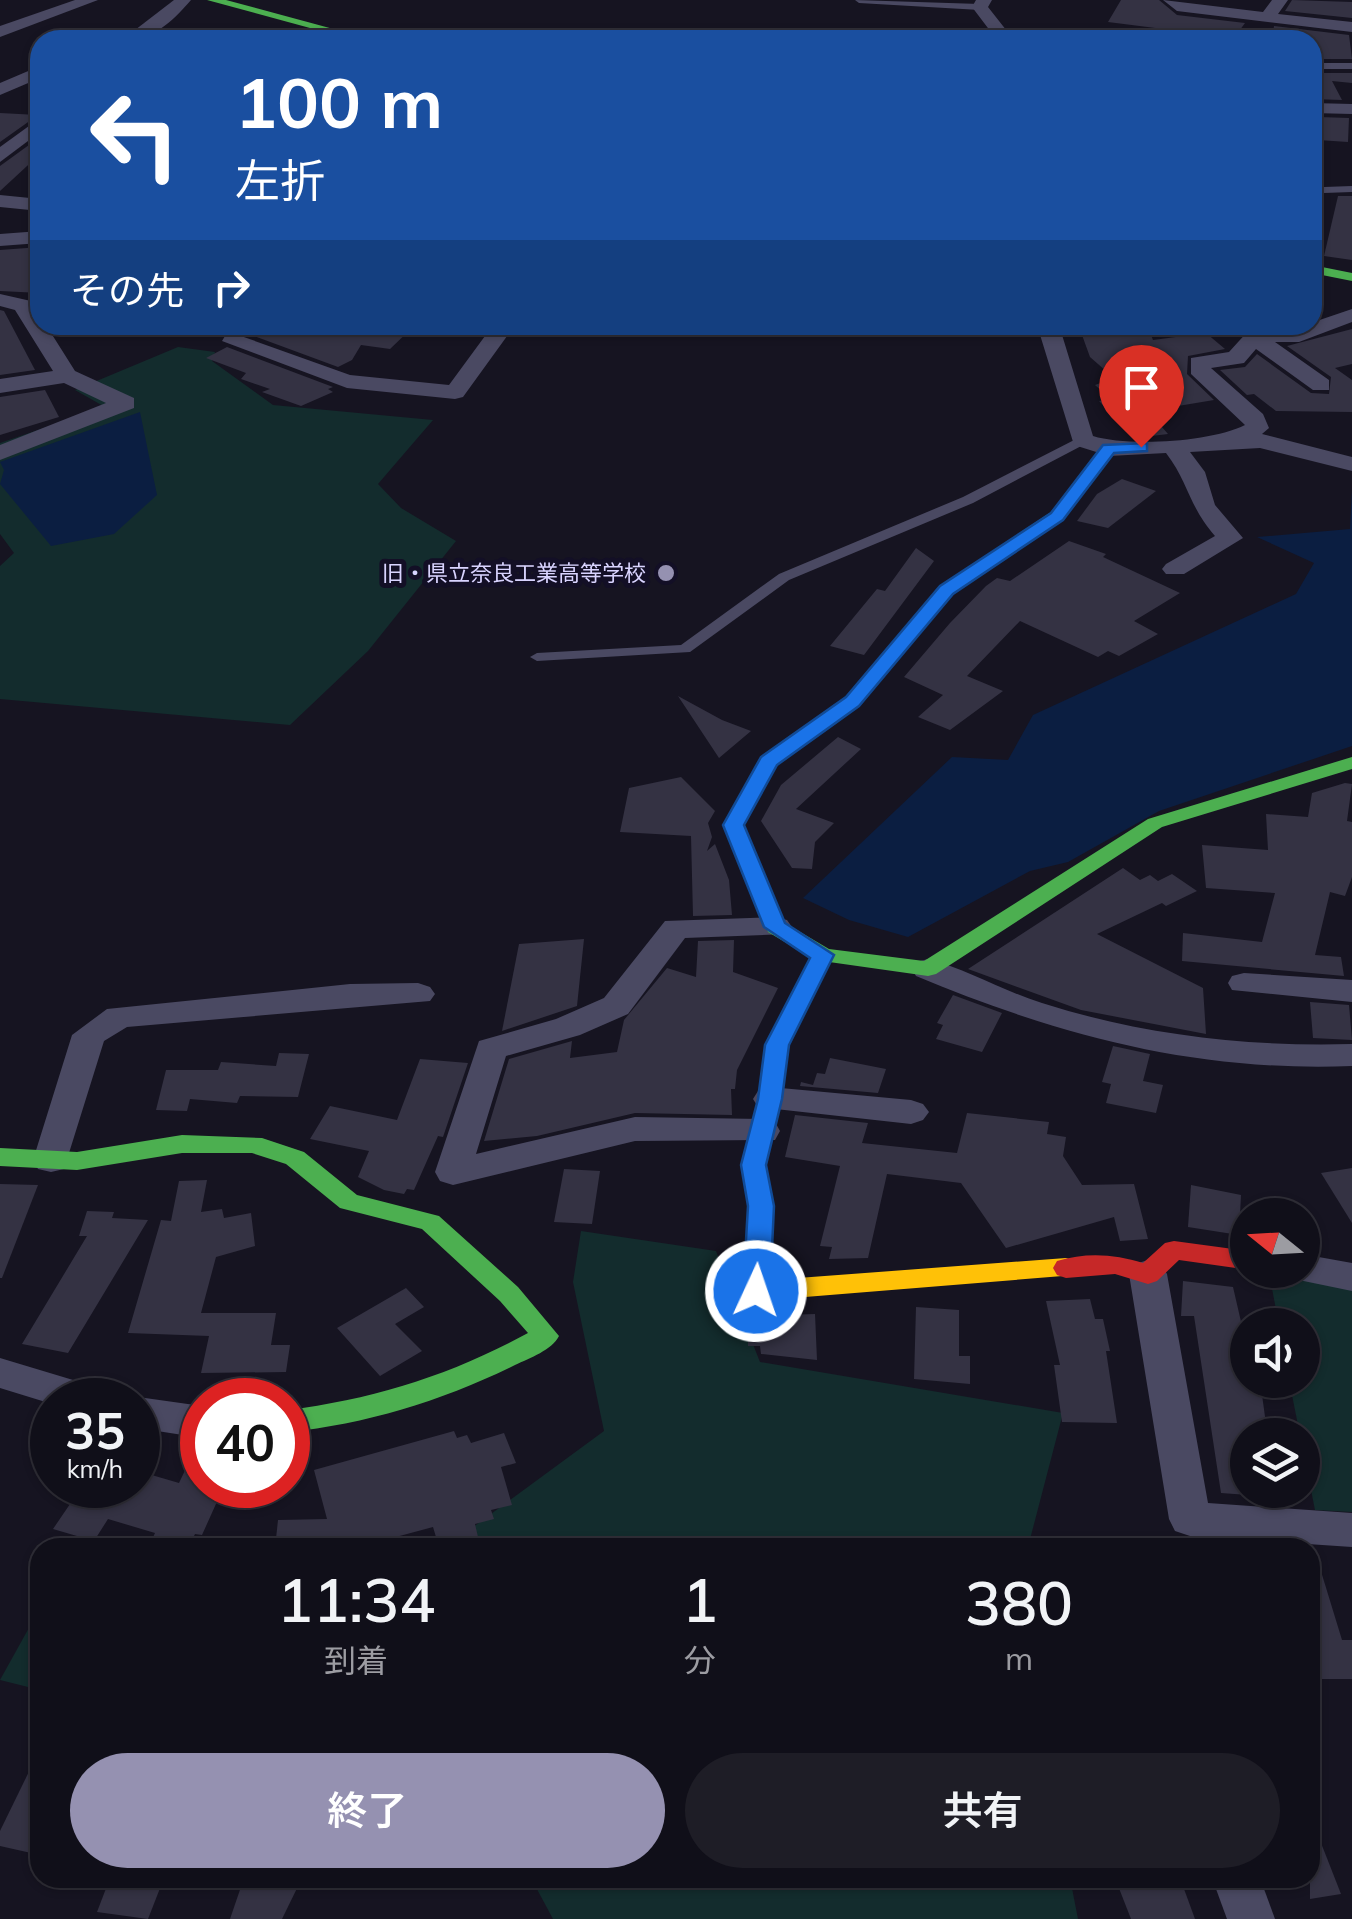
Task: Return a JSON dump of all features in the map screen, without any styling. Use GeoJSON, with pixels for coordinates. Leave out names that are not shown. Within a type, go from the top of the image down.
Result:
{"type":"FeatureCollection","features":[{"type":"Feature","properties":{"kind":"street"},"geometry":{"type":"LineString","coordinates":[[0,32],[90,0]]}},
{"type":"Feature","properties":{"kind":"street"},"geometry":{"type":"LineString","coordinates":[[148,30],[183,0]]}},
{"type":"Feature","properties":{"kind":"street"},"geometry":{"type":"LineString","coordinates":[[213,0],[329,30]]}},
{"type":"Feature","properties":{"kind":"street"},"geometry":{"type":"LineString","coordinates":[[250,0],[362,30]]}},
{"type":"Feature","properties":{"kind":"street"},"geometry":{"type":"LineString","coordinates":[[1172,0],[1177,6],[1352,27]]}},
{"type":"Feature","properties":{"kind":"street"},"geometry":{"type":"LineString","coordinates":[[1270,30],[1280,0]]}},
{"type":"Feature","properties":{"kind":"street"},"geometry":{"type":"LineString","coordinates":[[982,4],[999,30]]}},
{"type":"Feature","properties":{"kind":"street"},"geometry":{"type":"LineString","coordinates":[[0,64],[30,70]]}},
{"type":"Feature","properties":{"kind":"street"},"geometry":{"type":"LineString","coordinates":[[0,90],[30,76]]}},
{"type":"Feature","properties":{"kind":"street"},"geometry":{"type":"LineString","coordinates":[[1322,108],[1352,110]]}},
{"type":"Feature","properties":{"kind":"street"},"geometry":{"type":"LineString","coordinates":[[0,156],[30,130]]}},
{"type":"Feature","properties":{"kind":"street"},"geometry":{"type":"LineString","coordinates":[[0,201],[30,204]]}},
{"type":"Feature","properties":{"kind":"street"},"geometry":{"type":"LineString","coordinates":[[0,240],[30,238]]}},
{"type":"Feature","properties":{"kind":"street"},"geometry":{"type":"LineString","coordinates":[[1322,271],[1352,277]]}},
{"type":"Feature","properties":{"kind":"street"},"geometry":{"type":"LineString","coordinates":[[1322,283],[1352,288]]}},
{"type":"Feature","properties":{"kind":"street"},"geometry":{"type":"LineString","coordinates":[[0,300],[22,306],[30,318]]}},
{"type":"Feature","properties":{"kind":"street"},"geometry":{"type":"LineString","coordinates":[[1322,327],[1352,316]]}},
{"type":"Feature","properties":{"kind":"street"},"geometry":{"type":"LineString","coordinates":[[0,453],[126,403],[67,376],[41,335]]}},
{"type":"Feature","properties":{"kind":"street"},"geometry":{"type":"LineString","coordinates":[[233,341],[347,381],[455,392],[497,335]]}},
{"type":"Feature","properties":{"kind":"street"},"geometry":{"type":"LineString","coordinates":[[1051,335],[1082,440],[1109,449],[1232,440],[1314,451],[1352,464]]}},
{"type":"Feature","properties":{"kind":"street"},"geometry":{"type":"LineString","coordinates":[[1232,440],[1258,428],[1256,420],[1199,369],[1200,363],[1236,358],[1256,335]]}},
{"type":"Feature","properties":{"kind":"street"},"geometry":{"type":"LineString","coordinates":[[1252,342],[1265,345],[1321,386]]}},
{"type":"Feature","properties":{"kind":"street"},"geometry":{"type":"LineString","coordinates":[[0,386],[67,376]]}},
{"type":"Feature","properties":{"kind":"street"},"geometry":{"type":"LineString","coordinates":[[1172,445],[1193,472],[1203,508],[1230,538],[1175,569]]}},
{"type":"Feature","properties":{"kind":"street"},"geometry":{"type":"LineString","coordinates":[[776,927],[733,825],[768,762],[852,702],[946,590],[1057,516],[1109,449]]}},
{"type":"Feature","properties":{"kind":"street"},"geometry":{"type":"LineString","coordinates":[[928,969],[1154,823],[1352,762]]}},
{"type":"Feature","properties":{"kind":"street"},"geometry":{"type":"LineString","coordinates":[[911,1112],[766,1115],[635,1129],[453,1172],[491,1049],[568,1027],[616,1006],[676,928],[776,927],[823,955],[928,969],[1032,1012],[1102,1030],[1292,1060],[1352,1055]]}},
{"type":"Feature","properties":{"kind":"street"},"geometry":{"type":"LineString","coordinates":[[823,955],[777,1045],[754,1165],[761,1206],[756,1291],[1116,1264],[1148,1274]]}},
{"type":"Feature","properties":{"kind":"street"},"geometry":{"type":"LineString","coordinates":[[1244,982],[1352,991]]}},
{"type":"Feature","properties":{"kind":"street"},"geometry":{"type":"LineString","coordinates":[[51,1160],[89,1036],[119,1017],[350,996],[418,994]]}},
{"type":"Feature","properties":{"kind":"street"},"geometry":{"type":"LineString","coordinates":[[0,1157],[77,1161],[182,1144],[253,1144],[295,1158],[349,1202],[430,1222],[509,1294],[546,1336],[513,1356],[406,1401],[353,1414],[310,1419]]}},
{"type":"Feature","properties":{"kind":"street"},"geometry":{"type":"LineString","coordinates":[[1148,1274],[1174,1250],[1230,1258]]}},
{"type":"Feature","properties":{"kind":"street"},"geometry":{"type":"LineString","coordinates":[[1320,1271],[1352,1276]]}},
{"type":"Feature","properties":{"kind":"street"},"geometry":{"type":"LineString","coordinates":[[1148,1274],[1190,1519],[1352,1530]]}},
{"type":"Feature","properties":{"kind":"street"},"geometry":{"type":"LineString","coordinates":[[0,1372],[30,1381]]}},
{"type":"Feature","properties":{"kind":"street"},"geometry":{"type":"LineString","coordinates":[[1240,1888],[1251,1919]]}},
{"type":"Feature","properties":{"kind":"lane"},"geometry":{"type":"LineString","coordinates":[[859,0],[982,4]]}},
{"type":"Feature","properties":{"kind":"lane"},"geometry":{"type":"LineString","coordinates":[[1322,66],[1352,66]]}},
{"type":"Feature","properties":{"kind":"lane"},"geometry":{"type":"LineString","coordinates":[[1324,190],[1352,189]]}},
{"type":"Feature","properties":{"kind":"lane"},"geometry":{"type":"LineString","coordinates":[[537,657],[684,650],[784,577],[968,500],[1082,440]]}},
{"type":"Feature","properties":{"kind":"green space"},"geometry":{"type":"Polygon","coordinates":[[[178,347],[215,352],[212,361],[273,405],[433,420],[378,484],[401,508],[456,541],[368,651],[290,725],[0,699],[0,566],[14,553],[0,534],[0,443],[105,407],[75,390],[178,347]]]}},
{"type":"Feature","properties":{"kind":"green space"},"geometry":{"type":"Polygon","coordinates":[[[581,1231],[716,1251],[760,1362],[1063,1413],[1030,1538],[437,1538],[465,1533],[604,1431],[573,1282],[581,1231]]]}},
{"type":"Feature","properties":{"kind":"green space"},"geometry":{"type":"Polygon","coordinates":[[[1320,1281],[1352,1286],[1352,1512],[1315,1510],[1320,1508],[1320,1418],[1297,1418],[1293,1398],[1320,1398],[1320,1308],[1276,1308],[1272,1288],[1320,1288],[1320,1281]]]}},
{"type":"Feature","properties":{"kind":"green space"},"geometry":{"type":"Polygon","coordinates":[[[30,1626],[30,1688],[0,1680],[30,1626]]]}},
{"type":"Feature","properties":{"kind":"green space"},"geometry":{"type":"Polygon","coordinates":[[[536,1888],[1072,1888],[1078,1919],[553,1919],[536,1888]]]}},
{"type":"Feature","properties":{"kind":"water"},"geometry":{"type":"Polygon","coordinates":[[[140,412],[157,495],[114,534],[51,546],[0,484],[4,470],[0,462],[140,412]]]}},
{"type":"Feature","properties":{"kind":"water"},"geometry":{"type":"Polygon","coordinates":[[[1352,490],[1352,746],[1159,811],[1068,862],[1030,871],[908,937],[849,920],[803,898],[952,757],[1008,760],[1033,715],[1296,594],[1314,563],[1257,537],[1350,529],[1352,490]]]}},
{"type":"Feature","properties":{"kind":"building"},"geometry":{"type":"Polygon","coordinates":[[[1121,0],[1159,0],[1177,15],[1245,23],[1240,30],[1171,30],[1108,22],[1121,0]]]}},
{"type":"Feature","properties":{"kind":"building"},"geometry":{"type":"Polygon","coordinates":[[[1292,0],[1352,2],[1352,18],[1285,11],[1292,0]]]}},
{"type":"Feature","properties":{"kind":"building"},"geometry":{"type":"Polygon","coordinates":[[[1274,26],[1307,30],[1273,30],[1274,26]]]}},
{"type":"Feature","properties":{"kind":"building"},"geometry":{"type":"Polygon","coordinates":[[[1322,32],[1349,35],[1352,59],[1322,59],[1322,32]]]}},
{"type":"Feature","properties":{"kind":"building"},"geometry":{"type":"Polygon","coordinates":[[[1322,73],[1352,73],[1352,83],[1332,81],[1342,100],[1322,99],[1322,73]]]}},
{"type":"Feature","properties":{"kind":"building"},"geometry":{"type":"Polygon","coordinates":[[[0,113],[30,115],[30,121],[0,142],[0,113]]]}},
{"type":"Feature","properties":{"kind":"building"},"geometry":{"type":"Polygon","coordinates":[[[1322,117],[1349,118],[1348,142],[1322,140],[1322,117]]]}},
{"type":"Feature","properties":{"kind":"building"},"geometry":{"type":"Polygon","coordinates":[[[30,144],[30,163],[0,191],[0,166],[30,144]]]}},
{"type":"Feature","properties":{"kind":"building"},"geometry":{"type":"Polygon","coordinates":[[[1338,196],[1352,196],[1352,260],[1324,256],[1338,196]]]}},
{"type":"Feature","properties":{"kind":"building"},"geometry":{"type":"Polygon","coordinates":[[[30,248],[30,292],[0,291],[0,250],[30,248]]]}},
{"type":"Feature","properties":{"kind":"building"},"geometry":{"type":"Polygon","coordinates":[[[0,310],[4,311],[35,370],[0,375],[0,310]]]}},
{"type":"Feature","properties":{"kind":"building"},"geometry":{"type":"Polygon","coordinates":[[[1352,329],[1352,364],[1335,368],[1352,380],[1352,412],[1276,411],[1254,394],[1247,395],[1220,370],[1245,367],[1257,354],[1311,393],[1329,394],[1331,377],[1287,346],[1352,329]]]}},
{"type":"Feature","properties":{"kind":"building"},"geometry":{"type":"Polygon","coordinates":[[[251,335],[405,335],[390,349],[361,345],[352,360],[338,367],[251,335]]]}},
{"type":"Feature","properties":{"kind":"building"},"geometry":{"type":"Polygon","coordinates":[[[1082,335],[1151,335],[1153,340],[1208,335],[1225,349],[1188,356],[1187,374],[1214,400],[1148,411],[1168,434],[1135,438],[1099,401],[1111,399],[1095,385],[1114,378],[1090,357],[1082,335]]]}},
{"type":"Feature","properties":{"kind":"building"},"geometry":{"type":"Polygon","coordinates":[[[227,347],[333,387],[328,389],[333,392],[301,406],[262,392],[270,389],[241,379],[246,373],[206,358],[227,347]]]}},
{"type":"Feature","properties":{"kind":"building"},"geometry":{"type":"Polygon","coordinates":[[[45,390],[59,417],[0,435],[0,397],[45,390]]]}},
{"type":"Feature","properties":{"kind":"building"},"geometry":{"type":"Polygon","coordinates":[[[1122,479],[1156,491],[1108,528],[1077,521],[1097,494],[1122,479]]]}},
{"type":"Feature","properties":{"kind":"building"},"geometry":{"type":"Polygon","coordinates":[[[1069,541],[1106,554],[1103,557],[1180,593],[1134,621],[1158,634],[1119,656],[1108,651],[1098,657],[1020,621],[967,676],[1003,691],[950,730],[918,717],[943,695],[904,677],[950,623],[997,578],[1010,581],[1069,541]]]}},
{"type":"Feature","properties":{"kind":"building"},"geometry":{"type":"Polygon","coordinates":[[[916,548],[934,561],[864,655],[830,646],[877,589],[885,591],[916,548]]]}},
{"type":"Feature","properties":{"kind":"building"},"geometry":{"type":"Polygon","coordinates":[[[678,696],[722,720],[751,731],[719,758],[678,696]]]}},
{"type":"Feature","properties":{"kind":"building"},"geometry":{"type":"Polygon","coordinates":[[[838,737],[861,749],[796,809],[834,823],[815,842],[812,869],[792,868],[761,821],[781,785],[838,737]]]}},
{"type":"Feature","properties":{"kind":"building"},"geometry":{"type":"Polygon","coordinates":[[[681,777],[715,811],[708,823],[712,837],[707,851],[715,844],[729,880],[732,915],[693,916],[691,836],[620,832],[629,788],[681,777]]]}},
{"type":"Feature","properties":{"kind":"building"},"geometry":{"type":"Polygon","coordinates":[[[1352,784],[1347,821],[1352,822],[1352,877],[1345,896],[1330,892],[1315,955],[1341,957],[1344,976],[1182,961],[1183,933],[1262,942],[1275,893],[1206,888],[1202,845],[1268,850],[1266,814],[1308,817],[1312,793],[1352,784]]]}},
{"type":"Feature","properties":{"kind":"building"},"geometry":{"type":"Polygon","coordinates":[[[1123,868],[1140,880],[1150,875],[1158,881],[1172,874],[1197,891],[1097,934],[1203,988],[1206,1034],[1081,1010],[968,969],[1123,868]]]}},
{"type":"Feature","properties":{"kind":"building"},"geometry":{"type":"Polygon","coordinates":[[[584,939],[577,1006],[502,1031],[519,944],[584,939]]]}},
{"type":"Feature","properties":{"kind":"building"},"geometry":{"type":"Polygon","coordinates":[[[734,940],[733,972],[778,988],[737,1070],[735,1089],[731,1089],[732,1115],[635,1113],[537,1136],[484,1141],[509,1059],[572,1041],[570,1058],[617,1052],[624,1020],[667,968],[696,977],[698,941],[734,940]]]}},
{"type":"Feature","properties":{"kind":"building"},"geometry":{"type":"Polygon","coordinates":[[[953,995],[1002,1013],[982,1052],[936,1039],[943,1025],[937,1023],[953,995]]]}},
{"type":"Feature","properties":{"kind":"building"},"geometry":{"type":"Polygon","coordinates":[[[1310,1002],[1349,1005],[1352,1040],[1313,1038],[1310,1002]]]}},
{"type":"Feature","properties":{"kind":"building"},"geometry":{"type":"Polygon","coordinates":[[[1113,1046],[1150,1054],[1143,1081],[1163,1085],[1156,1113],[1106,1103],[1111,1084],[1102,1082],[1113,1046]]]}},
{"type":"Feature","properties":{"kind":"building"},"geometry":{"type":"Polygon","coordinates":[[[279,1053],[309,1054],[298,1097],[240,1096],[237,1103],[190,1099],[187,1111],[156,1110],[166,1070],[218,1070],[221,1062],[276,1066],[279,1053]]]}},
{"type":"Feature","properties":{"kind":"building"},"geometry":{"type":"Polygon","coordinates":[[[830,1058],[886,1069],[878,1093],[800,1086],[801,1082],[813,1085],[817,1073],[825,1074],[830,1058]]]}},
{"type":"Feature","properties":{"kind":"building"},"geometry":{"type":"Polygon","coordinates":[[[420,1059],[468,1063],[443,1137],[438,1136],[414,1190],[407,1189],[404,1194],[384,1190],[358,1177],[369,1151],[310,1139],[330,1106],[397,1120],[420,1059]]]}},
{"type":"Feature","properties":{"kind":"building"},"geometry":{"type":"Polygon","coordinates":[[[967,1113],[1049,1122],[1047,1134],[1066,1137],[1063,1156],[1082,1185],[1134,1184],[1148,1239],[1120,1241],[1114,1217],[1006,1248],[961,1183],[887,1174],[868,1258],[829,1259],[832,1247],[820,1246],[840,1166],[785,1157],[795,1115],[868,1123],[862,1143],[957,1153],[967,1113]]]}},
{"type":"Feature","properties":{"kind":"building"},"geometry":{"type":"Polygon","coordinates":[[[1352,1168],[1352,1223],[1321,1173],[1352,1168]]]}},
{"type":"Feature","properties":{"kind":"building"},"geometry":{"type":"Polygon","coordinates":[[[564,1169],[600,1171],[592,1224],[554,1222],[564,1169]]]}},
{"type":"Feature","properties":{"kind":"building"},"geometry":{"type":"Polygon","coordinates":[[[207,1180],[201,1212],[222,1209],[224,1218],[251,1213],[255,1246],[216,1257],[201,1313],[276,1313],[271,1345],[290,1345],[286,1372],[201,1373],[209,1336],[128,1333],[161,1220],[171,1221],[179,1181],[207,1180]]]}},
{"type":"Feature","properties":{"kind":"building"},"geometry":{"type":"Polygon","coordinates":[[[0,1184],[38,1185],[2,1278],[0,1278],[0,1184]]]}},
{"type":"Feature","properties":{"kind":"building"},"geometry":{"type":"Polygon","coordinates":[[[1191,1185],[1241,1195],[1230,1198],[1230,1234],[1188,1227],[1191,1185]]]}},
{"type":"Feature","properties":{"kind":"building"},"geometry":{"type":"Polygon","coordinates":[[[87,1211],[114,1212],[112,1218],[148,1220],[68,1353],[22,1344],[87,1236],[79,1236],[87,1211]]]}},
{"type":"Feature","properties":{"kind":"building"},"geometry":{"type":"Polygon","coordinates":[[[1183,1281],[1233,1288],[1238,1308],[1230,1308],[1230,1398],[1262,1398],[1265,1418],[1230,1418],[1230,1494],[1221,1493],[1194,1316],[1181,1316],[1183,1281]]]}},
{"type":"Feature","properties":{"kind":"building"},"geometry":{"type":"Polygon","coordinates":[[[406,1288],[424,1307],[395,1324],[422,1351],[380,1376],[337,1328],[406,1288]]]}},
{"type":"Feature","properties":{"kind":"building"},"geometry":{"type":"Polygon","coordinates":[[[1090,1299],[1095,1319],[1103,1319],[1110,1351],[1106,1351],[1117,1423],[1062,1422],[1054,1365],[1060,1365],[1046,1301],[1090,1299]]]}},
{"type":"Feature","properties":{"kind":"building"},"geometry":{"type":"Polygon","coordinates":[[[916,1307],[959,1310],[959,1356],[970,1356],[970,1384],[914,1379],[916,1307]]]}},
{"type":"Feature","properties":{"kind":"building"},"geometry":{"type":"Polygon","coordinates":[[[741,1311],[757,1316],[815,1314],[817,1360],[761,1354],[760,1346],[748,1346],[748,1338],[742,1338],[741,1311]]]}},
{"type":"Feature","properties":{"kind":"building"},"geometry":{"type":"Polygon","coordinates":[[[454,1431],[457,1438],[467,1435],[471,1443],[504,1433],[516,1463],[501,1467],[512,1505],[491,1510],[494,1519],[475,1524],[478,1537],[436,1538],[433,1527],[392,1538],[276,1538],[278,1520],[327,1519],[314,1470],[454,1431]]]}},
{"type":"Feature","properties":{"kind":"building"},"geometry":{"type":"Polygon","coordinates":[[[160,1477],[180,1481],[180,1508],[214,1508],[202,1535],[153,1538],[155,1533],[108,1519],[96,1538],[53,1529],[67,1508],[160,1508],[160,1477]]]}},
{"type":"Feature","properties":{"kind":"building"},"geometry":{"type":"Polygon","coordinates":[[[1320,1568],[1342,1640],[1352,1640],[1352,1679],[1320,1679],[1320,1568]]]}},
{"type":"Feature","properties":{"kind":"building"},"geometry":{"type":"Polygon","coordinates":[[[30,1770],[30,1853],[0,1846],[0,1831],[30,1770]]]}},
{"type":"Feature","properties":{"kind":"building"},"geometry":{"type":"Polygon","coordinates":[[[1320,1840],[1341,1894],[1310,1899],[1310,1888],[1320,1888],[1320,1840]]]}},
{"type":"Feature","properties":{"kind":"building"},"geometry":{"type":"Polygon","coordinates":[[[106,1888],[160,1888],[148,1919],[97,1912],[106,1888]]]}},
{"type":"Feature","properties":{"kind":"building"},"geometry":{"type":"Polygon","coordinates":[[[241,1888],[297,1888],[282,1919],[230,1919],[241,1888]]]}},
{"type":"Feature","properties":{"kind":"building"},"geometry":{"type":"Polygon","coordinates":[[[1119,1888],[1184,1888],[1195,1919],[1131,1919],[1119,1888]]]}},
{"type":"Feature","properties":{"kind":"traffic: fast"},"geometry":{"type":"LineString","coordinates":[[213,0],[329,30]]}},
{"type":"Feature","properties":{"kind":"traffic: fast"},"geometry":{"type":"LineString","coordinates":[[1322,271],[1352,277]]}},
{"type":"Feature","properties":{"kind":"traffic: fast"},"geometry":{"type":"LineString","coordinates":[[1109,449],[1057,516],[947,590],[852,702],[768,762],[733,825],[776,927],[823,955],[928,969],[1155,823],[1352,763]]}},
{"type":"Feature","properties":{"kind":"traffic: fast"},"geometry":{"type":"LineString","coordinates":[[0,1157],[77,1161],[182,1144],[253,1144],[295,1158],[349,1202],[430,1222],[509,1294],[546,1336],[485,1368],[422,1393],[357,1411],[310,1418]]}},
{"type":"Feature","properties":{"kind":"traffic: slow"},"geometry":{"type":"LineString","coordinates":[[823,955],[777,1045],[770,1099],[753,1165],[761,1206],[757,1291],[1066,1268]]}},
{"type":"Feature","properties":{"kind":"traffic: jam"},"geometry":{"type":"LineString","coordinates":[[1066,1268],[1115,1264],[1148,1274],[1174,1250],[1230,1258]]}},
{"type":"Feature","properties":{"kind":"place","name":"旧・県立奈良工業高等学校"},"geometry":{"type":"Point","coordinates":[666,573]}},
{"type":"Feature","properties":{"kind":"route"},"geometry":{"type":"LineString","coordinates":[[756,1291],[761,1206],[754,1165],[770,1099],[777,1045],[823,955],[776,927],[733,825],[768,762],[852,702],[946,590],[1057,516],[1109,449],[1141,447]]}}]}
